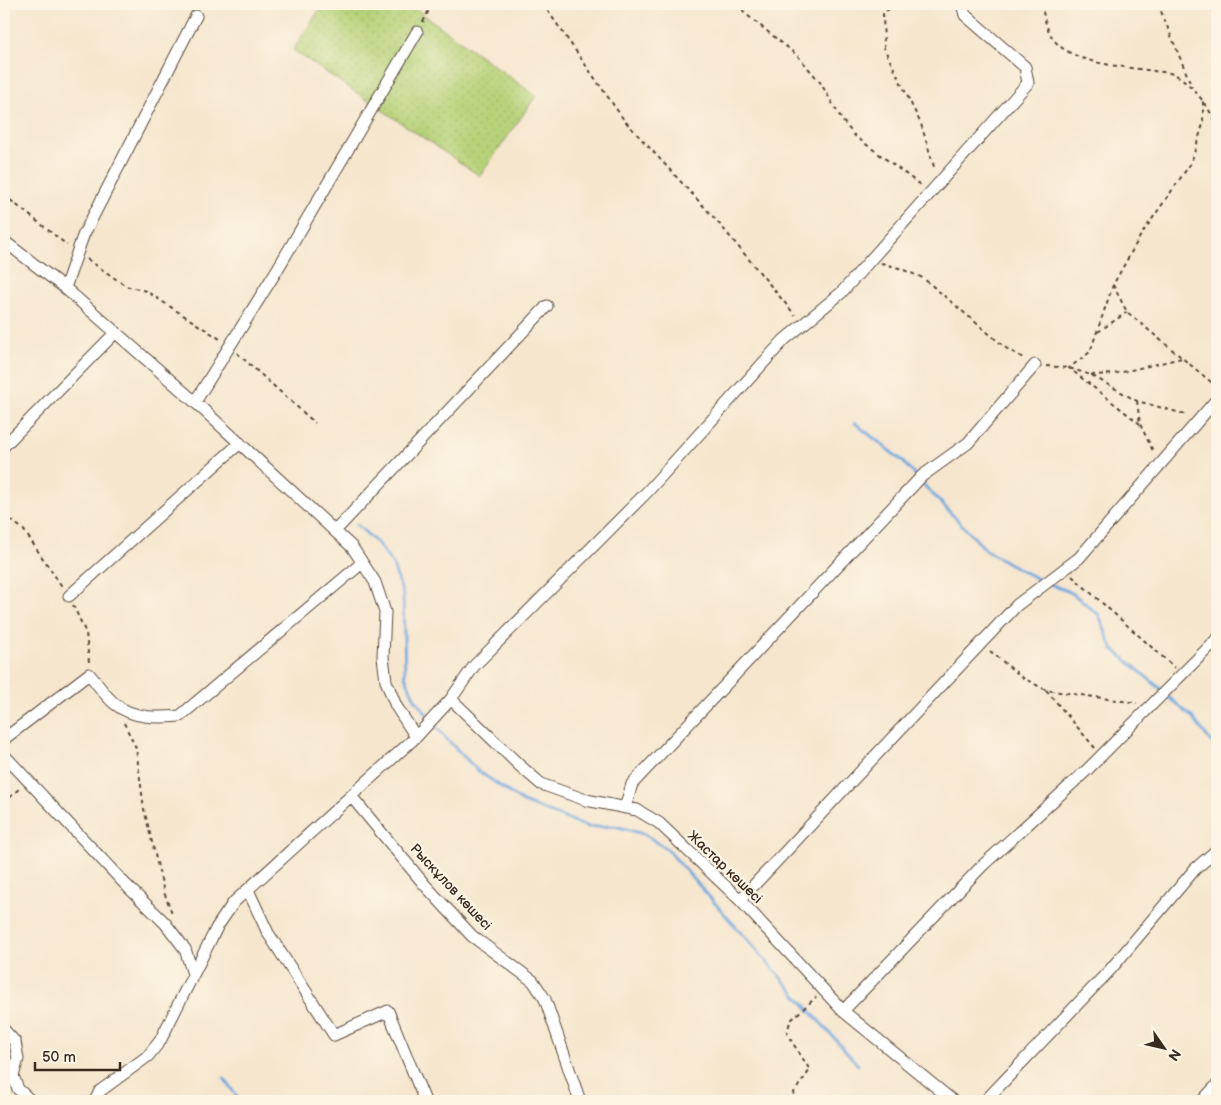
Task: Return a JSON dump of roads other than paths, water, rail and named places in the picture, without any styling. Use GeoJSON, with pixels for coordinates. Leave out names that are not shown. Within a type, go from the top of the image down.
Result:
{"type":"FeatureCollection","features":[{"type":"Feature","properties":{"kind":"street"},"geometry":{"type":"LineString","coordinates":[[95,1101],[100,1091],[148,1056],[160,1041],[217,927],[234,902],[416,736],[451,699],[474,666],[647,492],[784,340],[841,293],[1028,83],[1025,67],[965,15],[962,4]]}},
{"type":"Feature","properties":{"kind":"street"},"geometry":{"type":"LineString","coordinates":[[65,288],[83,236],[196,16]]}},
{"type":"Feature","properties":{"kind":"street"},"geometry":{"type":"LineString","coordinates":[[195,402],[277,270],[417,32]]}},
{"type":"Feature","properties":{"kind":"street"},"geometry":{"type":"LineString","coordinates":[[4,241],[65,288],[116,332],[352,547],[375,582],[385,612],[383,657],[386,681],[396,706],[416,736]]}},
{"type":"Feature","properties":{"kind":"street"},"geometry":{"type":"LineString","coordinates":[[335,531],[547,306]]}},
{"type":"Feature","properties":{"kind":"street"},"geometry":{"type":"LineString","coordinates":[[4,446],[116,332]]}},
{"type":"Feature","properties":{"kind":"street"},"geometry":{"type":"LineString","coordinates":[[625,808],[632,784],[922,476],[968,443],[1036,365]]}},
{"type":"Feature","properties":{"kind":"street"},"geometry":{"type":"LineString","coordinates":[[740,900],[1018,605],[1079,558],[1217,399]]}},
{"type":"Feature","properties":{"kind":"street"},"geometry":{"type":"LineString","coordinates":[[69,596],[240,443]]}},
{"type":"Feature","properties":{"kind":"street"},"geometry":{"type":"LineString","coordinates":[[4,739],[89,674],[116,705],[136,715],[161,718],[180,716],[362,563]]}},
{"type":"Feature","properties":{"kind":"street"},"geometry":{"type":"LineString","coordinates":[[843,1011],[982,866],[1101,755],[1217,639]]}},
{"type":"Feature","properties":{"kind":"street","name":"Жастар көшесі"},"geometry":{"type":"LineString","coordinates":[[451,699],[541,784],[586,800],[637,810],[659,823],[740,900],[843,1011],[952,1101]]}},
{"type":"Feature","properties":{"kind":"street"},"geometry":{"type":"LineString","coordinates":[[4,755],[126,885],[165,923],[185,949],[194,974]]}},
{"type":"Feature","properties":{"kind":"street","name":"Рыскұлов көшесі"},"geometry":{"type":"LineString","coordinates":[[351,796],[424,884],[472,936],[533,981],[545,999],[580,1101]]}},
{"type":"Feature","properties":{"kind":"street"},"geometry":{"type":"LineString","coordinates":[[985,1101],[1110,970],[1195,869],[1217,850]]}},
{"type":"Feature","properties":{"kind":"street"},"geometry":{"type":"LineString","coordinates":[[248,890],[268,933],[334,1035],[388,1011],[425,1101]]}},
{"type":"Feature","properties":{"kind":"street"},"geometry":{"type":"LineString","coordinates":[[4,1030],[15,1042],[18,1058],[13,1076],[18,1089],[31,1101]]}},
{"type":"Feature","properties":{"kind":"street"},"geometry":{"type":"LineString","coordinates":[[1202,1101],[1217,1085]]}},
{"type":"Feature","properties":{"kind":"waterway"},"geometry":{"type":"LineString","coordinates":[[855,423],[901,460],[917,477]]}},
{"type":"Feature","properties":{"kind":"waterway"},"geometry":{"type":"LineString","coordinates":[[921,482],[987,551],[1045,582]]}},
{"type":"Feature","properties":{"kind":"waterway"},"geometry":{"type":"LineString","coordinates":[[356,524],[378,544],[393,565],[403,595],[405,676],[415,699],[442,734],[477,770],[523,802],[588,827],[615,826],[644,834],[667,849],[858,1065]]}},
{"type":"Feature","properties":{"kind":"waterway"},"geometry":{"type":"LineString","coordinates":[[1050,584],[1072,593],[1099,615],[1112,648],[1162,690]]}},
{"type":"Feature","properties":{"kind":"waterway"},"geometry":{"type":"LineString","coordinates":[[1166,695],[1191,716],[1217,749]]}},
{"type":"Feature","properties":{"kind":"waterway"},"geometry":{"type":"LineString","coordinates":[[224,1078],[240,1101]]}}]}
